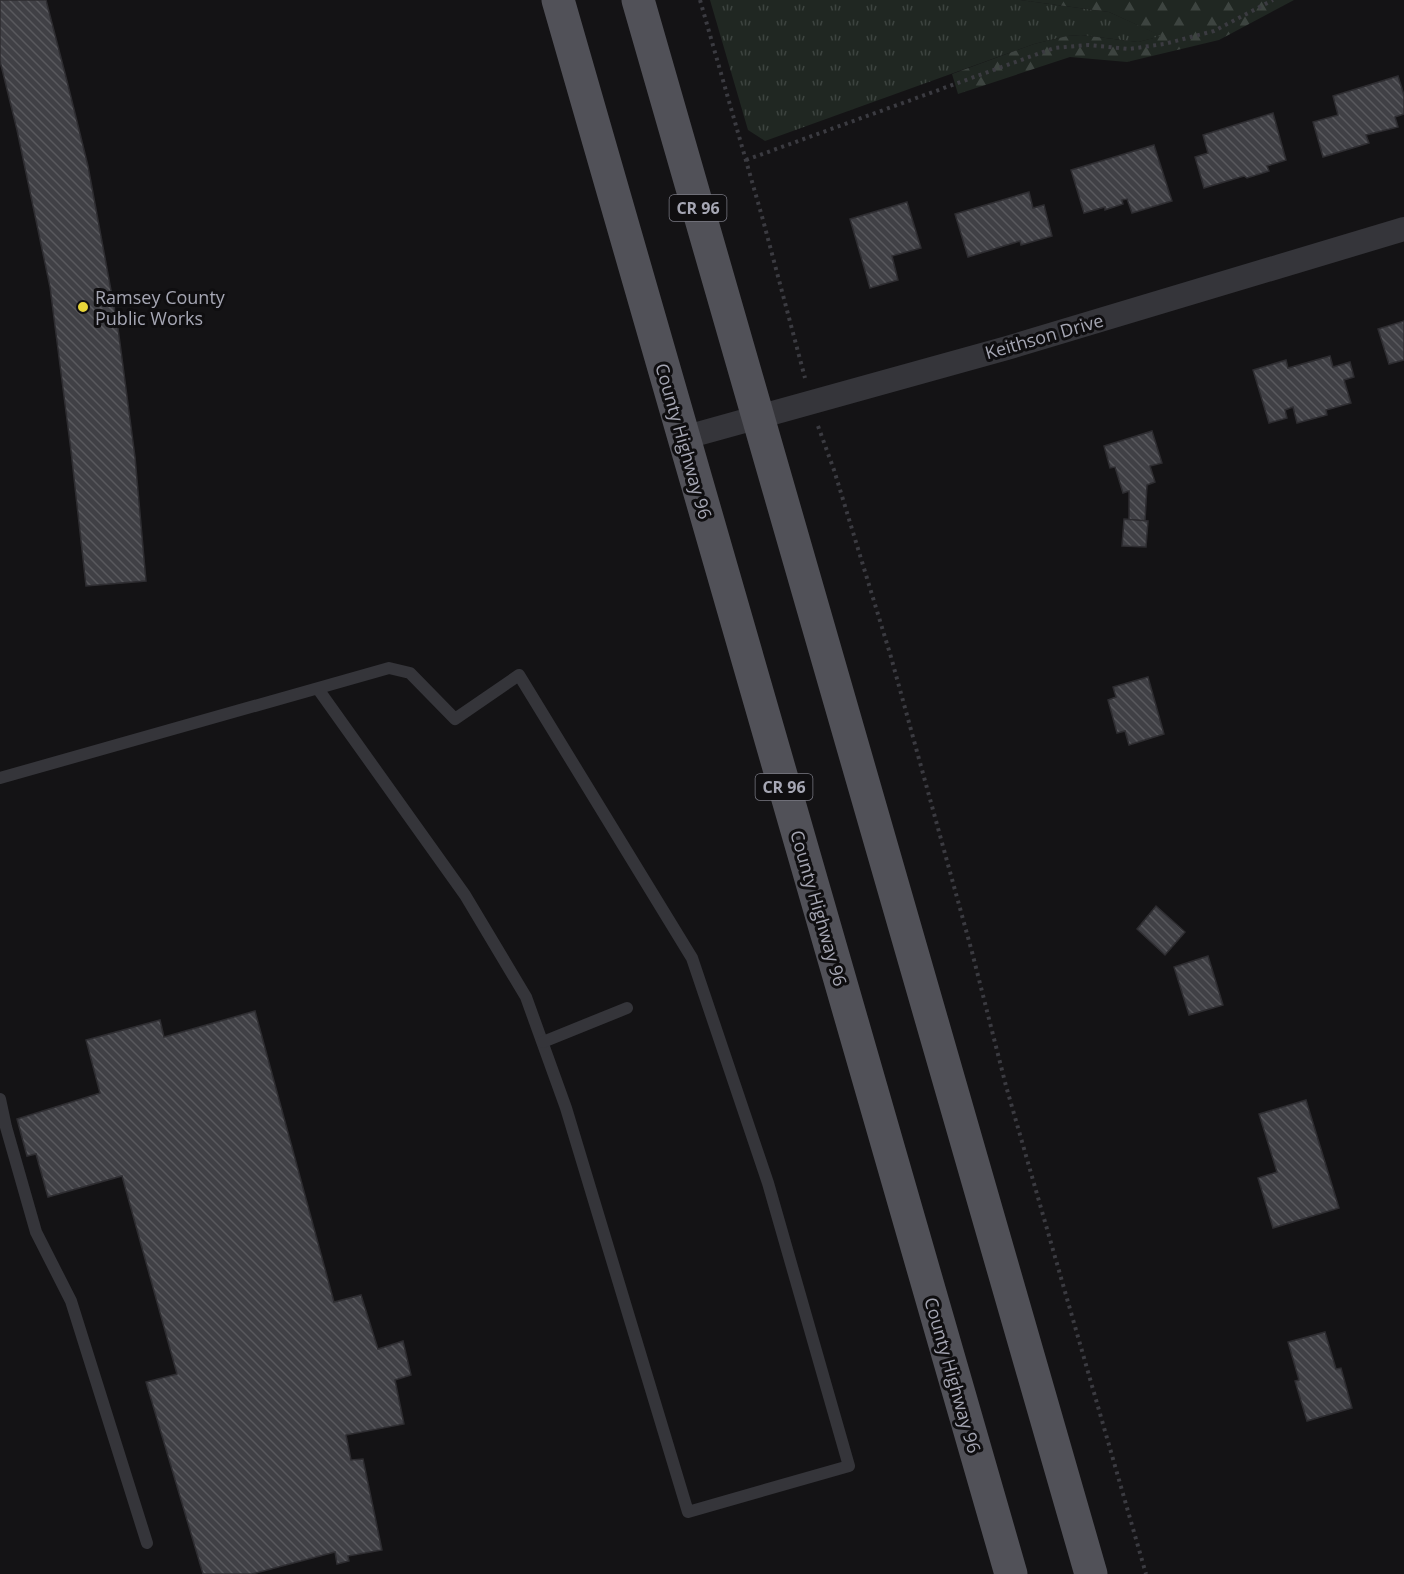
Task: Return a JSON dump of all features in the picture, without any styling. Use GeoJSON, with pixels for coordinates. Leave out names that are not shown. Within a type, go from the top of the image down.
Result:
{"type":"FeatureCollection","features":[{"type":"Feature","properties":{"kind":"main road","name":"County Highway 96"},"geometry":{"type":"LineString","coordinates":[[558,0],[1011,1574]]}},
{"type":"Feature","properties":{"kind":"main road","name":"CR 96"},"geometry":{"type":"LineString","coordinates":[[638,0],[1091,1574]]}},
{"type":"Feature","properties":{"kind":"street","name":"Keithson Drive"},"geometry":{"type":"LineString","coordinates":[[683,438],[1018,344],[1404,229]]}},
{"type":"Feature","properties":{"kind":"lane"},"geometry":{"type":"LineString","coordinates":[[0,778],[390,668],[410,673],[455,719],[519,675],[692,958],[768,1183],[849,1466],[688,1512],[566,1108],[526,997],[465,895],[318,689]]}},
{"type":"Feature","properties":{"kind":"lane"},"geometry":{"type":"LineString","coordinates":[[543,1042],[627,1008]]}},
{"type":"Feature","properties":{"kind":"lane"},"geometry":{"type":"LineString","coordinates":[[0,1098],[36,1232],[71,1301],[147,1543]]}},
{"type":"Feature","properties":{"kind":"path"},"geometry":{"type":"LineString","coordinates":[[700,0],[805,380]]}},
{"type":"Feature","properties":{"kind":"path"},"geometry":{"type":"LineString","coordinates":[[746,160],[1054,48],[1088,45],[1129,49],[1164,44],[1214,31],[1273,0]]}},
{"type":"Feature","properties":{"kind":"path"},"geometry":{"type":"LineString","coordinates":[[820,434],[834,470],[891,657],[972,952],[1006,1086],[1146,1574]]}},
{"type":"Feature","properties":{"kind":"green space"},"geometry":{"type":"Polygon","coordinates":[[[710,0],[1020,0],[1109,12],[1162,36],[1138,42],[1081,35],[1034,44],[765,141],[748,130],[710,0]]]}},
{"type":"Feature","properties":{"kind":"green space"},"geometry":{"type":"Polygon","coordinates":[[[1020,0],[1294,0],[1219,40],[1127,62],[1070,57],[958,94],[952,74],[1034,44],[1081,35],[1138,42],[1161,36],[1109,12],[1020,0]]]}},
{"type":"Feature","properties":{"kind":"building","name":"Ramsey County Public Works"},"geometry":{"type":"Polygon","coordinates":[[[0,0],[46,0],[67,81],[88,166],[118,328],[135,457],[146,581],[86,586],[50,287],[0,61],[0,0]]]}},
{"type":"Feature","properties":{"kind":"building"},"geometry":{"type":"Polygon","coordinates":[[[1398,76],[1404,95],[1404,114],[1395,117],[1398,127],[1366,135],[1369,143],[1323,157],[1313,122],[1338,115],[1333,96],[1398,76]]]}},
{"type":"Feature","properties":{"kind":"building"},"geometry":{"type":"Polygon","coordinates":[[[1273,113],[1286,160],[1267,166],[1269,171],[1204,188],[1195,157],[1208,153],[1203,135],[1273,113]]]}},
{"type":"Feature","properties":{"kind":"building"},"geometry":{"type":"Polygon","coordinates":[[[1154,145],[1172,201],[1132,213],[1127,199],[1122,200],[1123,204],[1105,210],[1105,207],[1084,213],[1071,170],[1154,145]]]}},
{"type":"Feature","properties":{"kind":"building"},"geometry":{"type":"Polygon","coordinates":[[[1029,192],[1033,208],[1044,205],[1052,236],[1021,245],[1020,241],[968,257],[955,214],[1029,192]]]}},
{"type":"Feature","properties":{"kind":"building"},"geometry":{"type":"Polygon","coordinates":[[[907,202],[921,248],[892,256],[898,280],[870,288],[850,219],[907,202]]]}},
{"type":"Feature","properties":{"kind":"building"},"geometry":{"type":"Polygon","coordinates":[[[1404,321],[1404,360],[1389,364],[1378,329],[1404,321]]]}},
{"type":"Feature","properties":{"kind":"building"},"geometry":{"type":"Polygon","coordinates":[[[1330,356],[1333,367],[1350,362],[1354,377],[1344,380],[1351,403],[1326,410],[1327,415],[1297,423],[1293,407],[1285,410],[1287,418],[1269,423],[1253,370],[1286,360],[1288,368],[1330,356]]]}},
{"type":"Feature","properties":{"kind":"building"},"geometry":{"type":"Polygon","coordinates":[[[1152,431],[1162,463],[1150,466],[1155,482],[1147,485],[1145,521],[1129,520],[1129,491],[1123,493],[1115,467],[1110,468],[1104,446],[1152,431]]]}},
{"type":"Feature","properties":{"kind":"building"},"geometry":{"type":"Polygon","coordinates":[[[1124,519],[1148,521],[1146,547],[1122,546],[1124,519]]]}},
{"type":"Feature","properties":{"kind":"building"},"geometry":{"type":"Polygon","coordinates":[[[1148,677],[1164,734],[1129,745],[1125,731],[1117,733],[1108,700],[1116,697],[1113,687],[1148,677]]]}},
{"type":"Feature","properties":{"kind":"building"},"geometry":{"type":"Polygon","coordinates":[[[1156,906],[1185,932],[1165,955],[1137,929],[1156,906]]]}},
{"type":"Feature","properties":{"kind":"building"},"geometry":{"type":"Polygon","coordinates":[[[1208,956],[1223,1005],[1189,1015],[1174,967],[1208,956]]]}},
{"type":"Feature","properties":{"kind":"building"},"geometry":{"type":"Polygon","coordinates":[[[255,1011],[334,1302],[361,1295],[378,1349],[403,1341],[411,1375],[395,1380],[404,1424],[346,1435],[351,1460],[363,1459],[382,1550],[348,1556],[349,1561],[337,1564],[335,1552],[252,1574],[203,1574],[146,1382],[177,1374],[122,1176],[48,1197],[36,1154],[27,1156],[17,1119],[100,1093],[86,1040],[160,1020],[164,1037],[255,1011]]]}},
{"type":"Feature","properties":{"kind":"building"},"geometry":{"type":"Polygon","coordinates":[[[1306,1100],[1339,1208],[1273,1228],[1258,1178],[1277,1172],[1259,1114],[1306,1100]]]}},
{"type":"Feature","properties":{"kind":"building"},"geometry":{"type":"Polygon","coordinates":[[[1325,1332],[1336,1369],[1341,1368],[1352,1408],[1307,1421],[1295,1381],[1299,1380],[1288,1342],[1325,1332]]]}},
{"type":"Feature","properties":{"kind":"place","name":"Ramsey County Public Works"},"geometry":{"type":"Point","coordinates":[83,307]}}]}
